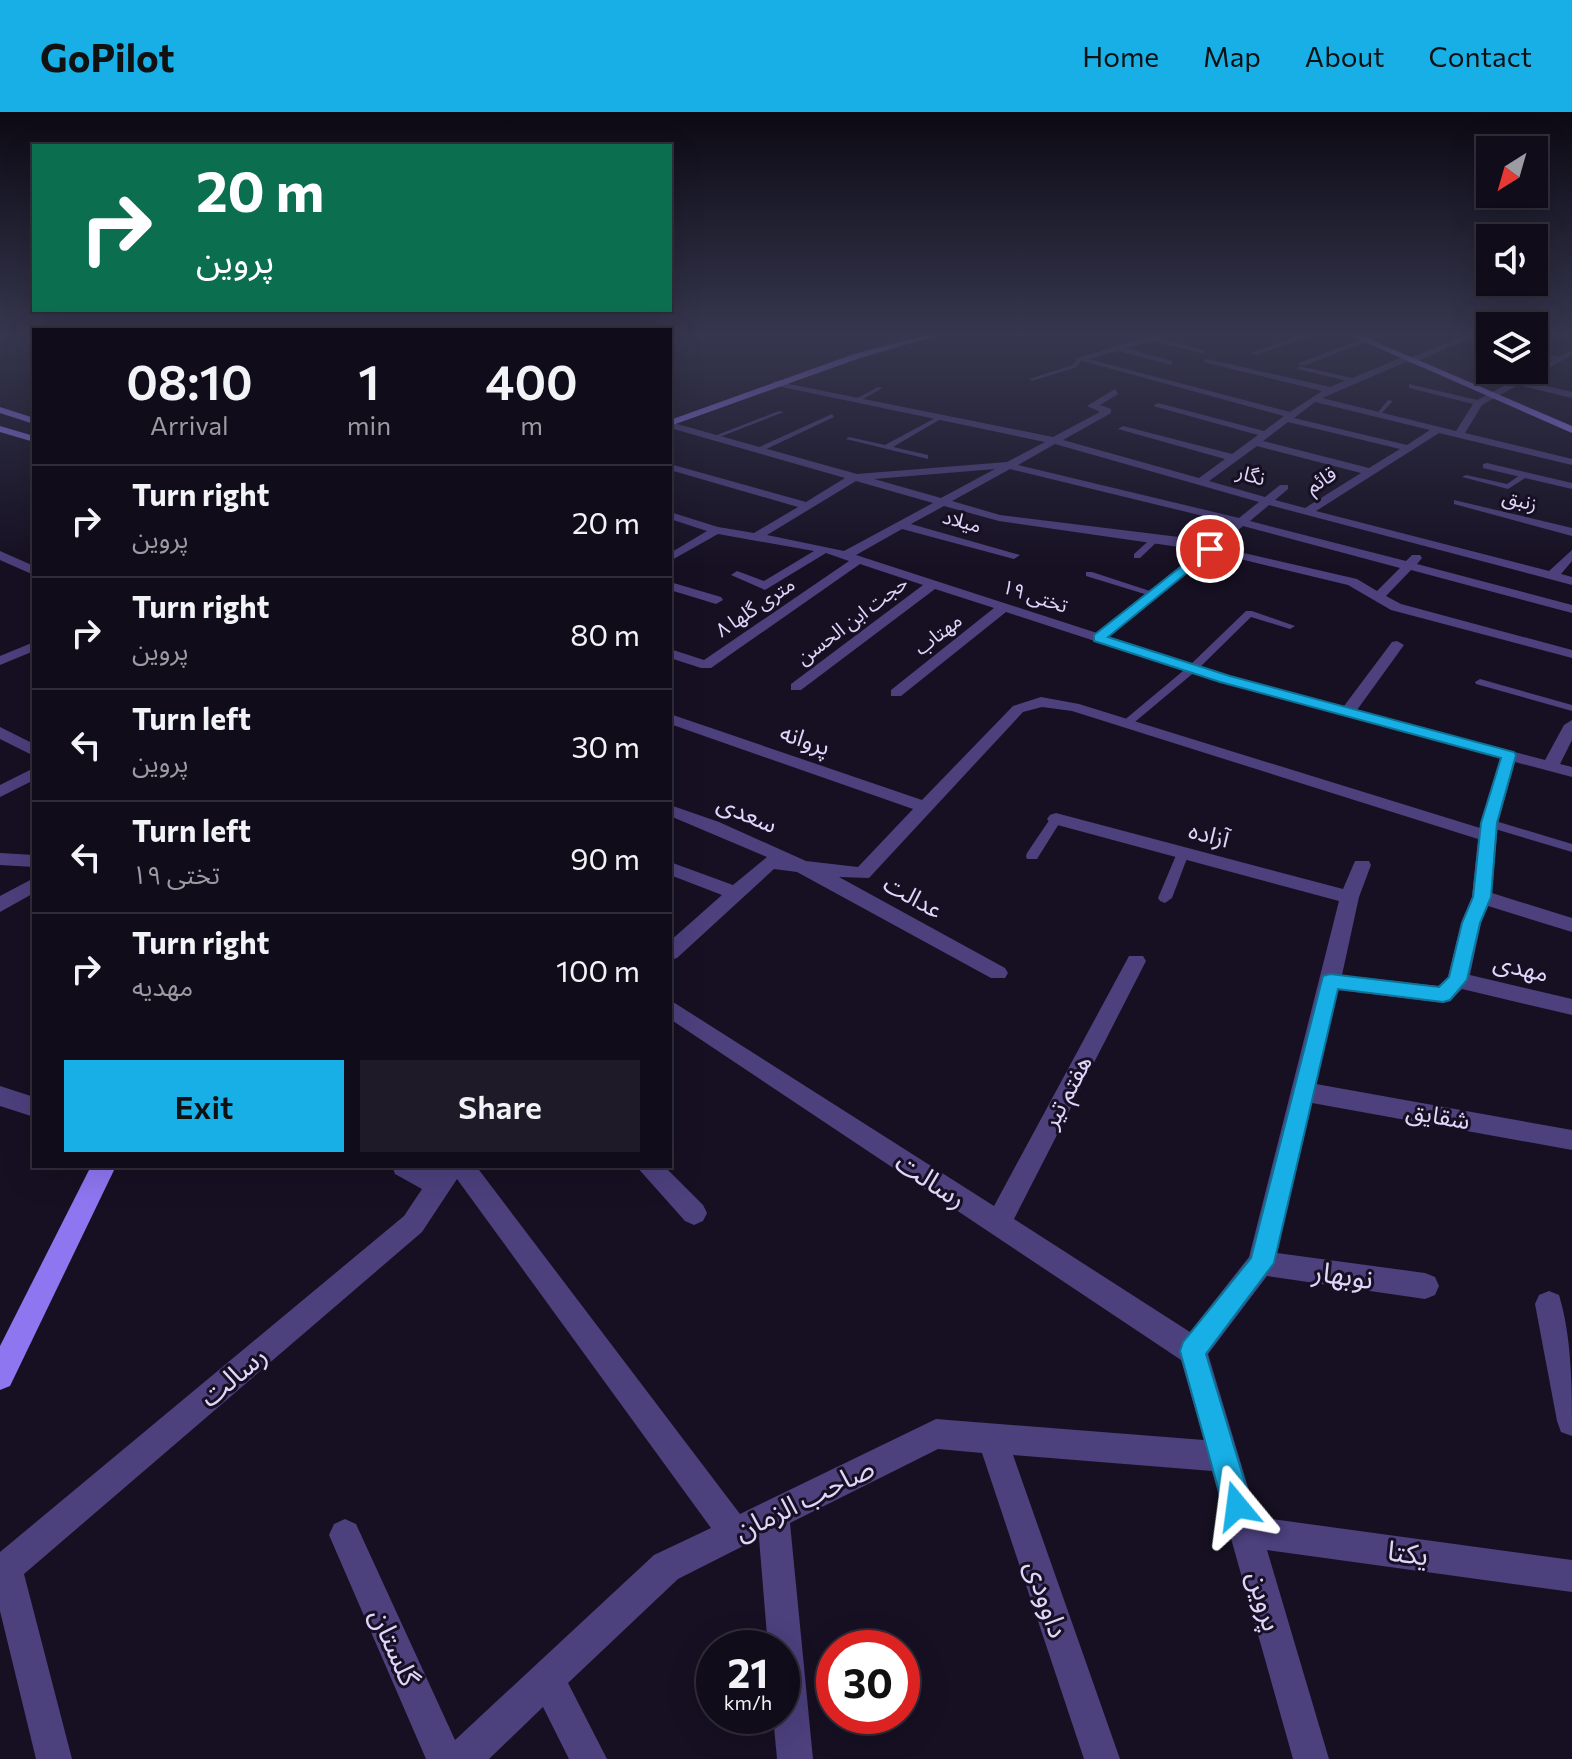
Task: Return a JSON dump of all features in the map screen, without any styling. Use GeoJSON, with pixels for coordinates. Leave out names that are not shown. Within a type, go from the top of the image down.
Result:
{"type":"FeatureCollection","features":[{"type":"Feature","properties":{"kind":"street"},"geometry":{"type":"LineString","coordinates":[[9,413],[32,420]]}},
{"type":"Feature","properties":{"kind":"street"},"geometry":{"type":"LineString","coordinates":[[672,423],[699,413]]}},
{"type":"Feature","properties":{"kind":"street","name":"نگار"},"geometry":{"type":"LineString","coordinates":[[921,413],[1055,441],[1266,501],[1572,581]]}},
{"type":"Feature","properties":{"kind":"street"},"geometry":{"type":"LineString","coordinates":[[852,558],[900,525],[1105,413]]}},
{"type":"Feature","properties":{"kind":"street"},"geometry":{"type":"LineString","coordinates":[[1184,413],[1266,434]]}},
{"type":"Feature","properties":{"kind":"street"},"geometry":{"type":"LineString","coordinates":[[1275,413],[1408,448]]}},
{"type":"Feature","properties":{"kind":"street"},"geometry":{"type":"LineString","coordinates":[[1201,482],[1295,413]]}},
{"type":"Feature","properties":{"kind":"street"},"geometry":{"type":"LineString","coordinates":[[1369,413],[1572,462]]}},
{"type":"Feature","properties":{"kind":"street"},"geometry":{"type":"LineString","coordinates":[[1459,434],[1472,413]]}},
{"type":"Feature","properties":{"kind":"street"},"geometry":{"type":"LineString","coordinates":[[1533,413],[1572,430]]}},
{"type":"Feature","properties":{"kind":"street"},"geometry":{"type":"LineString","coordinates":[[1359,420],[1374,414]]}},
{"type":"Feature","properties":{"kind":"street"},"geometry":{"type":"LineString","coordinates":[[672,425],[999,518],[1157,538],[1352,582],[1396,607],[1572,654]]}},
{"type":"Feature","properties":{"kind":"street"},"geometry":{"type":"LineString","coordinates":[[1338,432],[1349,426]]}},
{"type":"Feature","properties":{"kind":"street"},"geometry":{"type":"LineString","coordinates":[[0,429],[32,438]]}},
{"type":"Feature","properties":{"kind":"street"},"geometry":{"type":"LineString","coordinates":[[1123,429],[1233,458]]}},
{"type":"Feature","properties":{"kind":"street","name":"قائم"},"geometry":{"type":"LineString","coordinates":[[1307,512],[1437,430]]}},
{"type":"Feature","properties":{"kind":"street"},"geometry":{"type":"LineString","coordinates":[[1255,442],[1370,472]]}},
{"type":"Feature","properties":{"kind":"street"},"geometry":{"type":"LineString","coordinates":[[756,537],[853,478],[1006,465],[1241,522],[1572,609]]}},
{"type":"Feature","properties":{"kind":"street"},"geometry":{"type":"LineString","coordinates":[[1487,466],[1572,486]]}},
{"type":"Feature","properties":{"kind":"street"},"geometry":{"type":"LineString","coordinates":[[672,468],[805,505]]}},
{"type":"Feature","properties":{"kind":"street"},"geometry":{"type":"LineString","coordinates":[[1099,638],[1284,487]]}},
{"type":"Feature","properties":{"kind":"street"},"geometry":{"type":"LineString","coordinates":[[910,494],[966,489]]}},
{"type":"Feature","properties":{"kind":"street","name":"زنبق"},"geometry":{"type":"LineString","coordinates":[[1458,502],[1572,532]]}},
{"type":"Feature","properties":{"kind":"street","name":"تختی ۱۹"},"geometry":{"type":"LineString","coordinates":[[672,516],[716,530],[825,549],[1193,668],[1572,772]]}},
{"type":"Feature","properties":{"kind":"street","name":"میلاد"},"geometry":{"type":"LineString","coordinates":[[900,525],[1014,555]]}},
{"type":"Feature","properties":{"kind":"street"},"geometry":{"type":"LineString","coordinates":[[672,557],[716,530]]}},
{"type":"Feature","properties":{"kind":"street"},"geometry":{"type":"LineString","coordinates":[[1377,598],[1431,543]]}},
{"type":"Feature","properties":{"kind":"street"},"geometry":{"type":"LineString","coordinates":[[737,575],[765,586],[825,549]]}},
{"type":"Feature","properties":{"kind":"street"},"geometry":{"type":"LineString","coordinates":[[0,555],[32,570]]}},
{"type":"Feature","properties":{"kind":"street"},"geometry":{"type":"LineString","coordinates":[[1552,576],[1572,555]]}},
{"type":"Feature","properties":{"kind":"street","name":"۸ متری گلها"},"geometry":{"type":"LineString","coordinates":[[672,654],[706,665],[852,558]]}},
{"type":"Feature","properties":{"kind":"street","name":"حجت ابن الحسن"},"geometry":{"type":"LineString","coordinates":[[796,687],[933,584]]}},
{"type":"Feature","properties":{"kind":"street"},"geometry":{"type":"LineString","coordinates":[[672,587],[716,600]]}},
{"type":"Feature","properties":{"kind":"street","name":"مهتاب"},"geometry":{"type":"LineString","coordinates":[[896,693],[1004,607]]}},
{"type":"Feature","properties":{"kind":"street"},"geometry":{"type":"LineString","coordinates":[[1348,712],[1397,645]]}},
{"type":"Feature","properties":{"kind":"street"},"geometry":{"type":"LineString","coordinates":[[0,661],[32,647]]}},
{"type":"Feature","properties":{"kind":"street"},"geometry":{"type":"LineString","coordinates":[[672,951],[770,862],[862,874],[1018,709],[1041,702],[1074,707],[1488,830]]}},
{"type":"Feature","properties":{"kind":"street","name":"پروانه"},"geometry":{"type":"LineString","coordinates":[[672,720],[924,807]]}},
{"type":"Feature","properties":{"kind":"street"},"geometry":{"type":"LineString","coordinates":[[1550,766],[1572,725]]}},
{"type":"Feature","properties":{"kind":"street"},"geometry":{"type":"LineString","coordinates":[[0,732],[32,750]]}},
{"type":"Feature","properties":{"kind":"street"},"geometry":{"type":"LineString","coordinates":[[1330,981],[1443,995],[1458,980],[1471,923],[1482,897],[1488,830],[1509,755]]}},
{"type":"Feature","properties":{"kind":"street"},"geometry":{"type":"LineString","coordinates":[[0,792],[32,774]]}},
{"type":"Feature","properties":{"kind":"street","name":"سعدی"},"geometry":{"type":"LineString","coordinates":[[672,811],[730,831],[803,866]]}},
{"type":"Feature","properties":{"kind":"street","name":"آزاده"},"geometry":{"type":"LineString","coordinates":[[1056,819],[1349,897]]}},
{"type":"Feature","properties":{"kind":"street"},"geometry":{"type":"LineString","coordinates":[[0,859],[30,858]]}},
{"type":"Feature","properties":{"kind":"street"},"geometry":{"type":"LineString","coordinates":[[1193,1351],[1261,1263],[1305,1092],[1349,897],[1362,865]]}},
{"type":"Feature","properties":{"kind":"street","name":"عدالت"},"geometry":{"type":"LineString","coordinates":[[803,866],[998,973]]}},
{"type":"Feature","properties":{"kind":"street"},"geometry":{"type":"LineString","coordinates":[[672,869],[735,893]]}},
{"type":"Feature","properties":{"kind":"street"},"geometry":{"type":"LineString","coordinates":[[0,905],[32,885]]}},
{"type":"Feature","properties":{"kind":"street"},"geometry":{"type":"LineString","coordinates":[[1482,897],[1572,925]]}},
{"type":"Feature","properties":{"kind":"street","name":"هفتم تیر"},"geometry":{"type":"LineString","coordinates":[[998,1224],[1136,961]]}},
{"type":"Feature","properties":{"kind":"street","name":"مهدی"},"geometry":{"type":"LineString","coordinates":[[1458,980],[1572,1007]]}},
{"type":"Feature","properties":{"kind":"street","name":"رسالت"},"geometry":{"type":"LineString","coordinates":[[672,1009],[1193,1351]]}},
{"type":"Feature","properties":{"kind":"street","name":"شقایق"},"geometry":{"type":"LineString","coordinates":[[1305,1092],[1572,1140]]}},
{"type":"Feature","properties":{"kind":"street"},"geometry":{"type":"LineString","coordinates":[[0,1096],[32,1106]]}},
{"type":"Feature","properties":{"kind":"street"},"geometry":{"type":"LineString","coordinates":[[0,1376],[103,1168]]}},
{"type":"Feature","properties":{"kind":"street"},"geometry":{"type":"LineString","coordinates":[[412,1168],[446,1176]]}},
{"type":"Feature","properties":{"kind":"street"},"geometry":{"type":"LineString","coordinates":[[463,1168],[735,1533]]}},
{"type":"Feature","properties":{"kind":"street"},"geometry":{"type":"LineString","coordinates":[[650,1168],[694,1213]]}},
{"type":"Feature","properties":{"kind":"street","name":"رسالت"},"geometry":{"type":"LineString","coordinates":[[3,1570],[413,1224],[446,1176]]}},
{"type":"Feature","properties":{"kind":"street","name":"نوبهار"},"geometry":{"type":"LineString","coordinates":[[1261,1263],[1425,1286]]}},
{"type":"Feature","properties":{"kind":"street"},"geometry":{"type":"LineString","coordinates":[[1549,1304],[1572,1421]]}},
{"type":"Feature","properties":{"kind":"street","name":"پروین"},"geometry":{"type":"LineString","coordinates":[[1193,1351],[1311,1759]]}},
{"type":"Feature","properties":{"kind":"street","name":"صاحب الزمان"},"geometry":{"type":"LineString","coordinates":[[462,1759],[666,1567],[936,1434],[1223,1457]]}},
{"type":"Feature","properties":{"kind":"street","name":"داوودی"},"geometry":{"type":"LineString","coordinates":[[992,1438],[1102,1759]]}},
{"type":"Feature","properties":{"kind":"street"},"geometry":{"type":"LineString","coordinates":[[773,1514],[795,1759]]}},
{"type":"Feature","properties":{"kind":"street","name":"یکتا"},"geometry":{"type":"LineString","coordinates":[[1245,1531],[1572,1576]]}},
{"type":"Feature","properties":{"kind":"street","name":"گلستان"},"geometry":{"type":"LineString","coordinates":[[345,1535],[445,1759]]}},
{"type":"Feature","properties":{"kind":"street"},"geometry":{"type":"LineString","coordinates":[[3,1570],[54,1759]]}},
{"type":"Feature","properties":{"kind":"street"},"geometry":{"type":"LineString","coordinates":[[547,1679],[589,1759]]}},
{"type":"Feature","properties":{"kind":"lane"},"geometry":{"type":"LineString","coordinates":[[715,437],[779,413]]}},
{"type":"Feature","properties":{"kind":"lane"},"geometry":{"type":"LineString","coordinates":[[759,449],[832,416]]}},
{"type":"Feature","properties":{"kind":"lane"},"geometry":{"type":"LineString","coordinates":[[886,448],[941,417]]}},
{"type":"Feature","properties":{"kind":"lane"},"geometry":{"type":"LineString","coordinates":[[849,439],[925,457]]}},
{"type":"Feature","properties":{"kind":"lane"},"geometry":{"type":"LineString","coordinates":[[1466,477],[1508,487],[1526,475]]}},
{"type":"Feature","properties":{"kind":"lane"},"geometry":{"type":"LineString","coordinates":[[1137,556],[1157,538]]}},
{"type":"Feature","properties":{"kind":"lane"},"geometry":{"type":"LineString","coordinates":[[1089,574],[1154,594]]}},
{"type":"Feature","properties":{"kind":"lane"},"geometry":{"type":"LineString","coordinates":[[1126,724],[1193,668],[1249,613],[1290,626]]}},
{"type":"Feature","properties":{"kind":"lane"},"geometry":{"type":"LineString","coordinates":[[1480,682],[1572,708]]}},
{"type":"Feature","properties":{"kind":"lane"},"geometry":{"type":"LineString","coordinates":[[1032,856],[1056,819]]}},
{"type":"Feature","properties":{"kind":"lane"},"geometry":{"type":"LineString","coordinates":[[1488,830],[1572,848]]}},
{"type":"Feature","properties":{"kind":"lane"},"geometry":{"type":"LineString","coordinates":[[1165,898],[1183,853]]}},
{"type":"Feature","properties":{"kind":"route"},"geometry":{"type":"LineString","coordinates":[[1210,549],[1099,638],[1225,679],[1509,755],[1489,823],[1482,897],[1471,923],[1458,980],[1443,995],[1330,981],[1261,1263],[1193,1351],[1237,1506]]}}]}
